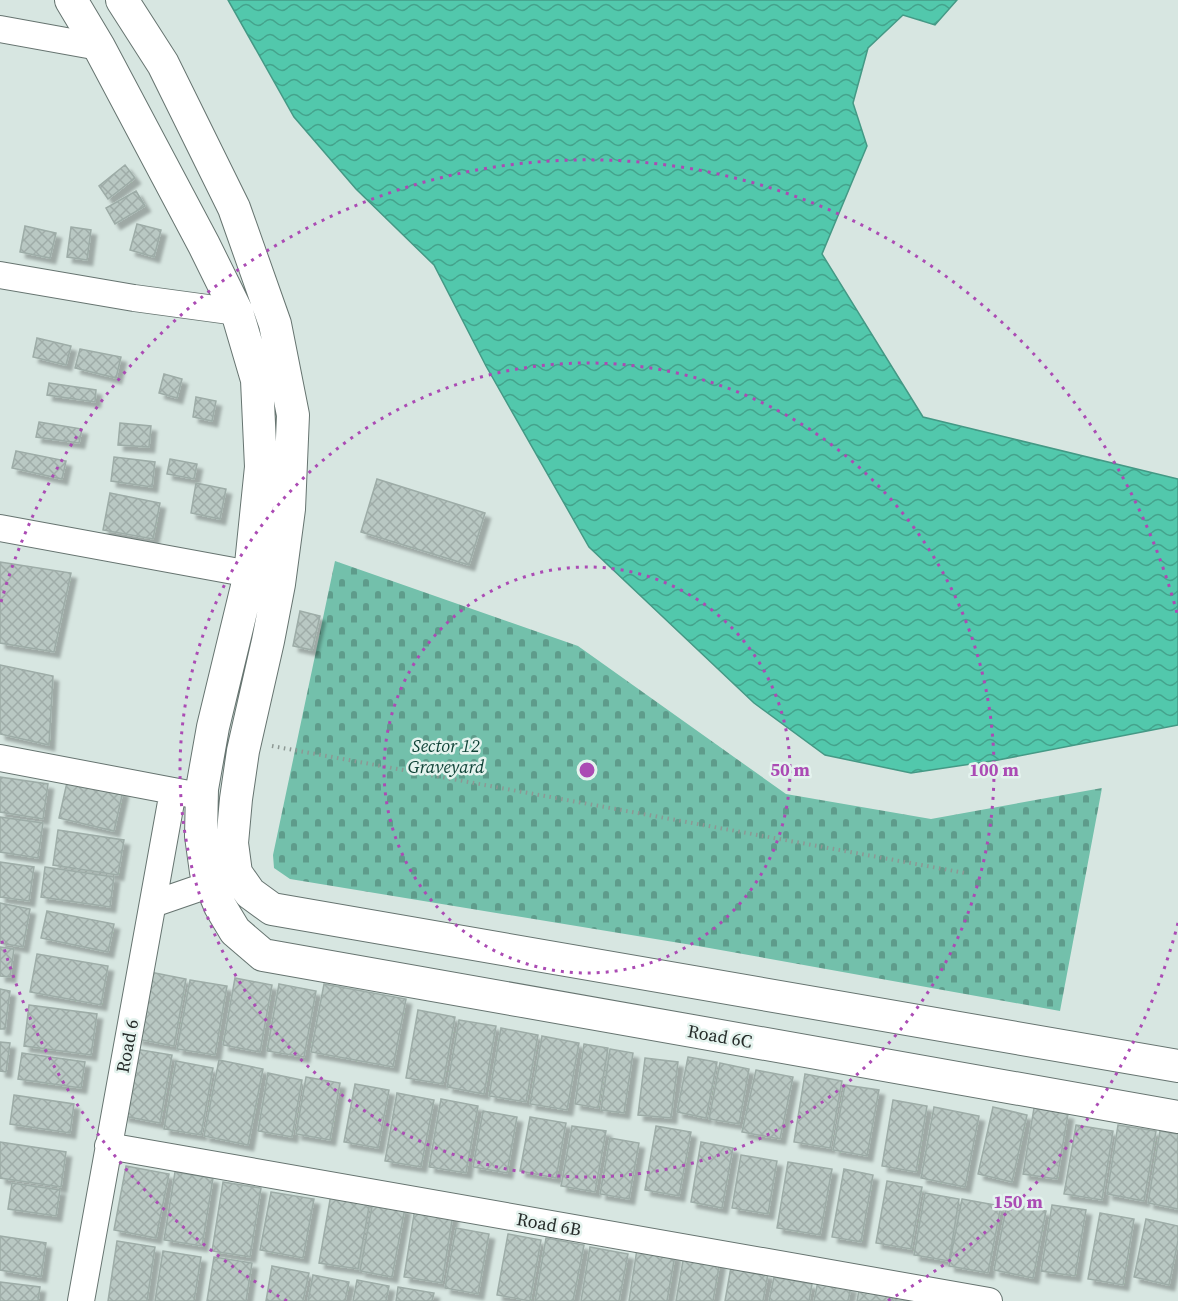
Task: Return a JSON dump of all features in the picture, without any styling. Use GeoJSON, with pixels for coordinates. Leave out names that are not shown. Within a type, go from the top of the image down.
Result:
{"type":"FeatureCollection","features":[{"type":"Feature","properties":{"kind":"street"},"geometry":{"type":"LineString","coordinates":[[70,0],[99,47],[172,183],[237,312],[257,380],[261,466],[250,574],[213,727],[187,794],[201,836],[206,872],[225,915],[261,901],[643,973],[1178,1066]]}},
{"type":"Feature","properties":{"kind":"street"},"geometry":{"type":"LineString","coordinates":[[122,0],[162,64],[234,208],[275,324],[292,415],[289,509],[279,584],[245,741],[232,843],[236,873],[261,901]]}},
{"type":"Feature","properties":{"kind":"street"},"geometry":{"type":"LineString","coordinates":[[0,29],[99,47]]}},
{"type":"Feature","properties":{"kind":"street"},"geometry":{"type":"LineString","coordinates":[[0,275],[134,298],[237,312]]}},
{"type":"Feature","properties":{"kind":"street"},"geometry":{"type":"LineString","coordinates":[[0,528],[250,574]]}},
{"type":"Feature","properties":{"kind":"street"},"geometry":{"type":"LineString","coordinates":[[0,758],[187,794]]}},
{"type":"Feature","properties":{"kind":"street","name":"Road 6"},"geometry":{"type":"LineString","coordinates":[[81,1301],[153,904],[187,794]]}},
{"type":"Feature","properties":{"kind":"street"},"geometry":{"type":"LineString","coordinates":[[153,904],[211,884]]}},
{"type":"Feature","properties":{"kind":"street","name":"Road 6C"},"geometry":{"type":"LineString","coordinates":[[225,915],[235,931],[263,955],[1178,1117]]}},
{"type":"Feature","properties":{"kind":"street"},"geometry":{"type":"LineString","coordinates":[[634,1021],[643,973]]}},
{"type":"Feature","properties":{"kind":"street","name":"Road 6B"},"geometry":{"type":"LineString","coordinates":[[108,1146],[989,1301]]}},
{"type":"Feature","properties":{"kind":"path"},"geometry":{"type":"LineString","coordinates":[[245,741],[965,873]]}},
{"type":"Feature","properties":{"kind":"green space","name":"Sector 12 Graveyard"},"geometry":{"type":"Polygon","coordinates":[[[335,561],[578,646],[786,794],[931,819],[1102,788],[1060,1011],[698,946],[290,879],[274,868],[273,855],[335,561]]]}},
{"type":"Feature","properties":{"kind":"water"},"geometry":{"type":"Polygon","coordinates":[[[228,0],[957,0],[935,25],[903,15],[868,48],[853,103],[867,146],[822,254],[923,417],[1178,479],[1178,725],[998,760],[911,773],[825,755],[754,703],[589,547],[486,366],[434,265],[356,189],[294,117],[228,0]]]}},
{"type":"Feature","properties":{"kind":"building"},"geometry":{"type":"Polygon","coordinates":[[[125,165],[135,178],[108,199],[99,186],[125,165]]]}},
{"type":"Feature","properties":{"kind":"building"},"geometry":{"type":"Polygon","coordinates":[[[136,191],[145,206],[115,224],[106,208],[136,191]]]}},
{"type":"Feature","properties":{"kind":"building"},"geometry":{"type":"Polygon","coordinates":[[[137,224],[161,230],[154,257],[130,250],[137,224]]]}},
{"type":"Feature","properties":{"kind":"building"},"geometry":{"type":"Polygon","coordinates":[[[25,226],[56,233],[50,258],[20,252],[25,226]]]}},
{"type":"Feature","properties":{"kind":"building"},"geometry":{"type":"Polygon","coordinates":[[[71,227],[91,230],[87,260],[67,257],[71,227]]]}},
{"type":"Feature","properties":{"kind":"building"},"geometry":{"type":"Polygon","coordinates":[[[37,338],[71,346],[66,365],[33,357],[37,338]]]}},
{"type":"Feature","properties":{"kind":"building"},"geometry":{"type":"Polygon","coordinates":[[[80,349],[121,357],[116,378],[75,368],[80,349]]]}},
{"type":"Feature","properties":{"kind":"building"},"geometry":{"type":"Polygon","coordinates":[[[164,374],[182,379],[177,398],[159,393],[164,374]]]}},
{"type":"Feature","properties":{"kind":"building"},"geometry":{"type":"Polygon","coordinates":[[[49,383],[96,390],[95,402],[47,395],[49,383]]]}},
{"type":"Feature","properties":{"kind":"building"},"geometry":{"type":"Polygon","coordinates":[[[196,397],[216,401],[212,421],[193,417],[196,397]]]}},
{"type":"Feature","properties":{"kind":"building"},"geometry":{"type":"Polygon","coordinates":[[[39,422],[82,429],[79,443],[36,437],[39,422]]]}},
{"type":"Feature","properties":{"kind":"building"},"geometry":{"type":"Polygon","coordinates":[[[120,423],[151,426],[149,447],[118,445],[120,423]]]}},
{"type":"Feature","properties":{"kind":"building"},"geometry":{"type":"Polygon","coordinates":[[[16,451],[66,461],[62,479],[12,468],[16,451]]]}},
{"type":"Feature","properties":{"kind":"building"},"geometry":{"type":"Polygon","coordinates":[[[114,457],[155,462],[152,487],[111,481],[114,457]]]}},
{"type":"Feature","properties":{"kind":"building"},"geometry":{"type":"Polygon","coordinates":[[[170,459],[197,464],[194,479],[167,474],[170,459]]]}},
{"type":"Feature","properties":{"kind":"building"},"geometry":{"type":"Polygon","coordinates":[[[377,479],[485,513],[469,565],[361,532],[377,479]]]}},
{"type":"Feature","properties":{"kind":"building"},"geometry":{"type":"Polygon","coordinates":[[[196,483],[226,489],[220,519],[191,513],[196,483]]]}},
{"type":"Feature","properties":{"kind":"building"},"geometry":{"type":"Polygon","coordinates":[[[110,493],[160,503],[153,539],[103,530],[110,493]]]}},
{"type":"Feature","properties":{"kind":"building"},"geometry":{"type":"Polygon","coordinates":[[[0,562],[71,573],[54,652],[0,643],[0,562]]]}},
{"type":"Feature","properties":{"kind":"building"},"geometry":{"type":"Polygon","coordinates":[[[300,611],[320,616],[312,650],[293,646],[300,611]]]}},
{"type":"Feature","properties":{"kind":"building"},"geometry":{"type":"Polygon","coordinates":[[[0,665],[53,676],[49,745],[0,734],[0,665]]]}},
{"type":"Feature","properties":{"kind":"building"},"geometry":{"type":"Polygon","coordinates":[[[0,777],[48,784],[43,819],[0,812],[0,777]]]}},
{"type":"Feature","properties":{"kind":"building"},"geometry":{"type":"Polygon","coordinates":[[[68,778],[123,791],[114,831],[59,818],[68,778]]]}},
{"type":"Feature","properties":{"kind":"building"},"geometry":{"type":"Polygon","coordinates":[[[0,817],[43,823],[38,858],[0,852],[0,817]]]}},
{"type":"Feature","properties":{"kind":"building"},"geometry":{"type":"Polygon","coordinates":[[[58,830],[124,840],[118,875],[53,865],[58,830]]]}},
{"type":"Feature","properties":{"kind":"building"},"geometry":{"type":"Polygon","coordinates":[[[0,862],[34,867],[29,901],[0,897],[0,862]]]}},
{"type":"Feature","properties":{"kind":"building"},"geometry":{"type":"Polygon","coordinates":[[[45,867],[114,877],[110,907],[41,897],[45,867]]]}},
{"type":"Feature","properties":{"kind":"building"},"geometry":{"type":"Polygon","coordinates":[[[0,903],[30,909],[23,947],[0,943],[0,903]]]}},
{"type":"Feature","properties":{"kind":"building"},"geometry":{"type":"Polygon","coordinates":[[[47,911],[114,924],[108,952],[41,938],[47,911]]]}},
{"type":"Feature","properties":{"kind":"building"},"geometry":{"type":"Polygon","coordinates":[[[0,947],[14,949],[10,977],[0,976],[0,947]]]}},
{"type":"Feature","properties":{"kind":"building"},"geometry":{"type":"Polygon","coordinates":[[[37,954],[108,966],[101,1005],[30,992],[37,954]]]}},
{"type":"Feature","properties":{"kind":"building"},"geometry":{"type":"Polygon","coordinates":[[[150,972],[186,979],[174,1046],[137,1039],[150,972]]]}},
{"type":"Feature","properties":{"kind":"building"},"geometry":{"type":"Polygon","coordinates":[[[235,978],[272,985],[260,1052],[223,1045],[235,978]]]}},
{"type":"Feature","properties":{"kind":"building"},"geometry":{"type":"Polygon","coordinates":[[[190,980],[227,986],[215,1055],[177,1049],[190,980]]]}},
{"type":"Feature","properties":{"kind":"building"},"geometry":{"type":"Polygon","coordinates":[[[279,984],[316,991],[304,1057],[267,1051],[279,984]]]}},
{"type":"Feature","properties":{"kind":"building"},"geometry":{"type":"Polygon","coordinates":[[[324,984],[406,999],[393,1067],[311,1052],[324,984]]]}},
{"type":"Feature","properties":{"kind":"building"},"geometry":{"type":"Polygon","coordinates":[[[0,989],[10,991],[5,1029],[0,1029],[0,989]]]}},
{"type":"Feature","properties":{"kind":"building"},"geometry":{"type":"Polygon","coordinates":[[[29,1005],[97,1014],[91,1055],[24,1046],[29,1005]]]}},
{"type":"Feature","properties":{"kind":"building"},"geometry":{"type":"Polygon","coordinates":[[[418,1010],[455,1017],[443,1084],[406,1078],[418,1010]]]}},
{"type":"Feature","properties":{"kind":"building"},"geometry":{"type":"Polygon","coordinates":[[[459,1020],[496,1026],[484,1094],[447,1087],[459,1020]]]}},
{"type":"Feature","properties":{"kind":"building"},"geometry":{"type":"Polygon","coordinates":[[[501,1028],[538,1035],[526,1102],[489,1096],[501,1028]]]}},
{"type":"Feature","properties":{"kind":"building"},"geometry":{"type":"Polygon","coordinates":[[[542,1036],[579,1043],[567,1110],[530,1104],[542,1036]]]}},
{"type":"Feature","properties":{"kind":"building"},"geometry":{"type":"Polygon","coordinates":[[[0,1042],[10,1043],[6,1072],[0,1071],[0,1042]]]}},
{"type":"Feature","properties":{"kind":"building"},"geometry":{"type":"Polygon","coordinates":[[[584,1044],[608,1048],[598,1108],[575,1104],[584,1044]]]}},
{"type":"Feature","properties":{"kind":"building"},"geometry":{"type":"Polygon","coordinates":[[[135,1049],[172,1055],[160,1123],[123,1116],[135,1049]]]}},
{"type":"Feature","properties":{"kind":"building"},"geometry":{"type":"Polygon","coordinates":[[[610,1049],[633,1053],[624,1113],[601,1110],[610,1049]]]}},
{"type":"Feature","properties":{"kind":"building"},"geometry":{"type":"Polygon","coordinates":[[[22,1053],[85,1062],[81,1088],[18,1079],[22,1053]]]}},
{"type":"Feature","properties":{"kind":"building"},"geometry":{"type":"Polygon","coordinates":[[[688,1057],[717,1062],[706,1118],[677,1112],[688,1057]]]}},
{"type":"Feature","properties":{"kind":"building"},"geometry":{"type":"Polygon","coordinates":[[[645,1058],[678,1062],[671,1118],[638,1115],[645,1058]]]}},
{"type":"Feature","properties":{"kind":"building"},"geometry":{"type":"Polygon","coordinates":[[[219,1060],[263,1069],[248,1145],[204,1136],[219,1060]]]}},
{"type":"Feature","properties":{"kind":"building"},"geometry":{"type":"Polygon","coordinates":[[[176,1061],[213,1068],[201,1135],[164,1129],[176,1061]]]}},
{"type":"Feature","properties":{"kind":"building"},"geometry":{"type":"Polygon","coordinates":[[[720,1063],[749,1069],[739,1124],[709,1119],[720,1063]]]}},
{"type":"Feature","properties":{"kind":"building"},"geometry":{"type":"Polygon","coordinates":[[[756,1070],[793,1077],[780,1139],[742,1132],[756,1070]]]}},
{"type":"Feature","properties":{"kind":"building"},"geometry":{"type":"Polygon","coordinates":[[[268,1073],[302,1080],[292,1137],[258,1131],[268,1073]]]}},
{"type":"Feature","properties":{"kind":"building"},"geometry":{"type":"Polygon","coordinates":[[[805,1074],[842,1081],[830,1148],[794,1142],[805,1074]]]}},
{"type":"Feature","properties":{"kind":"building"},"geometry":{"type":"Polygon","coordinates":[[[306,1077],[340,1083],[330,1140],[296,1134],[306,1077]]]}},
{"type":"Feature","properties":{"kind":"building"},"geometry":{"type":"Polygon","coordinates":[[[355,1084],[389,1090],[378,1148],[344,1142],[355,1084]]]}},
{"type":"Feature","properties":{"kind":"building"},"geometry":{"type":"Polygon","coordinates":[[[845,1085],[879,1090],[867,1156],[833,1150],[845,1085]]]}},
{"type":"Feature","properties":{"kind":"building"},"geometry":{"type":"Polygon","coordinates":[[[397,1093],[434,1100],[421,1167],[385,1161],[397,1093]]]}},
{"type":"Feature","properties":{"kind":"building"},"geometry":{"type":"Polygon","coordinates":[[[14,1095],[74,1104],[70,1133],[10,1124],[14,1095]]]}},
{"type":"Feature","properties":{"kind":"building"},"geometry":{"type":"Polygon","coordinates":[[[441,1099],[478,1106],[466,1173],[429,1167],[441,1099]]]}},
{"type":"Feature","properties":{"kind":"building"},"geometry":{"type":"Polygon","coordinates":[[[893,1100],[927,1106],[916,1172],[882,1166],[893,1100]]]}},
{"type":"Feature","properties":{"kind":"building"},"geometry":{"type":"Polygon","coordinates":[[[934,1107],[979,1116],[965,1187],[921,1178],[934,1107]]]}},
{"type":"Feature","properties":{"kind":"building"},"geometry":{"type":"Polygon","coordinates":[[[993,1107],[1027,1115],[1012,1182],[978,1174],[993,1107]]]}},
{"type":"Feature","properties":{"kind":"building"},"geometry":{"type":"Polygon","coordinates":[[[1034,1108],[1068,1114],[1057,1179],[1023,1174],[1034,1108]]]}},
{"type":"Feature","properties":{"kind":"building"},"geometry":{"type":"Polygon","coordinates":[[[483,1111],[517,1117],[507,1173],[473,1167],[483,1111]]]}},
{"type":"Feature","properties":{"kind":"building"},"geometry":{"type":"Polygon","coordinates":[[[530,1117],[566,1123],[556,1178],[520,1171],[530,1117]]]}},
{"type":"Feature","properties":{"kind":"building"},"geometry":{"type":"Polygon","coordinates":[[[1076,1125],[1113,1131],[1102,1200],[1064,1194],[1076,1125]]]}},
{"type":"Feature","properties":{"kind":"building"},"geometry":{"type":"Polygon","coordinates":[[[1118,1125],[1156,1131],[1144,1201],[1107,1194],[1118,1125]]]}},
{"type":"Feature","properties":{"kind":"building"},"geometry":{"type":"Polygon","coordinates":[[[572,1126],[606,1131],[595,1192],[561,1186],[572,1126]]]}},
{"type":"Feature","properties":{"kind":"building"},"geometry":{"type":"Polygon","coordinates":[[[656,1126],[691,1132],[679,1196],[645,1190],[656,1126]]]}},
{"type":"Feature","properties":{"kind":"building"},"geometry":{"type":"Polygon","coordinates":[[[1160,1131],[1178,1134],[1178,1209],[1148,1203],[1160,1131]]]}},
{"type":"Feature","properties":{"kind":"building"},"geometry":{"type":"Polygon","coordinates":[[[610,1138],[639,1143],[629,1199],[600,1194],[610,1138]]]}},
{"type":"Feature","properties":{"kind":"building"},"geometry":{"type":"Polygon","coordinates":[[[0,1142],[66,1152],[61,1187],[0,1178],[0,1142]]]}},
{"type":"Feature","properties":{"kind":"building"},"geometry":{"type":"Polygon","coordinates":[[[701,1142],[733,1148],[722,1208],[691,1202],[701,1142]]]}},
{"type":"Feature","properties":{"kind":"building"},"geometry":{"type":"Polygon","coordinates":[[[741,1155],[777,1161],[768,1214],[732,1208],[741,1155]]]}},
{"type":"Feature","properties":{"kind":"building"},"geometry":{"type":"Polygon","coordinates":[[[788,1162],[832,1169],[820,1235],[777,1228],[788,1162]]]}},
{"type":"Feature","properties":{"kind":"building"},"geometry":{"type":"Polygon","coordinates":[[[126,1166],[169,1174],[156,1238],[114,1230],[126,1166]]]}},
{"type":"Feature","properties":{"kind":"building"},"geometry":{"type":"Polygon","coordinates":[[[844,1169],[873,1175],[861,1242],[832,1237],[844,1169]]]}},
{"type":"Feature","properties":{"kind":"building"},"geometry":{"type":"Polygon","coordinates":[[[175,1172],[213,1178],[202,1246],[164,1240],[175,1172]]]}},
{"type":"Feature","properties":{"kind":"building"},"geometry":{"type":"Polygon","coordinates":[[[887,1181],[922,1187],[911,1249],[876,1243],[887,1181]]]}},
{"type":"Feature","properties":{"kind":"building"},"geometry":{"type":"Polygon","coordinates":[[[223,1182],[261,1188],[250,1257],[212,1251],[223,1182]]]}},
{"type":"Feature","properties":{"kind":"building"},"geometry":{"type":"Polygon","coordinates":[[[12,1183],[60,1190],[56,1216],[8,1209],[12,1183]]]}},
{"type":"Feature","properties":{"kind":"building"},"geometry":{"type":"Polygon","coordinates":[[[271,1192],[314,1199],[303,1258],[260,1250],[271,1192]]]}},
{"type":"Feature","properties":{"kind":"building"},"geometry":{"type":"Polygon","coordinates":[[[925,1193],[959,1199],[949,1261],[914,1255],[925,1193]]]}},
{"type":"Feature","properties":{"kind":"building"},"geometry":{"type":"Polygon","coordinates":[[[331,1194],[370,1201],[358,1269],[319,1263],[331,1194]]]}},
{"type":"Feature","properties":{"kind":"building"},"geometry":{"type":"Polygon","coordinates":[[[962,1199],[1001,1206],[988,1273],[949,1266],[962,1199]]]}},
{"type":"Feature","properties":{"kind":"building"},"geometry":{"type":"Polygon","coordinates":[[[373,1201],[405,1208],[392,1277],[360,1271],[373,1201]]]}},
{"type":"Feature","properties":{"kind":"building"},"geometry":{"type":"Polygon","coordinates":[[[1007,1203],[1046,1211],[1033,1278],[994,1270],[1007,1203]]]}},
{"type":"Feature","properties":{"kind":"building"},"geometry":{"type":"Polygon","coordinates":[[[1052,1205],[1086,1210],[1075,1276],[1041,1271],[1052,1205]]]}},
{"type":"Feature","properties":{"kind":"building"},"geometry":{"type":"Polygon","coordinates":[[[415,1208],[453,1214],[442,1283],[404,1277],[415,1208]]]}},
{"type":"Feature","properties":{"kind":"building"},"geometry":{"type":"Polygon","coordinates":[[[1100,1213],[1134,1219],[1123,1285],[1088,1279],[1100,1213]]]}},
{"type":"Feature","properties":{"kind":"building"},"geometry":{"type":"Polygon","coordinates":[[[1146,1219],[1178,1226],[1178,1241],[1169,1285],[1134,1277],[1146,1219]]]}},
{"type":"Feature","properties":{"kind":"building"},"geometry":{"type":"Polygon","coordinates":[[[456,1228],[489,1234],[478,1294],[445,1288],[456,1228]]]}},
{"type":"Feature","properties":{"kind":"building"},"geometry":{"type":"Polygon","coordinates":[[[508,1234],[541,1240],[530,1301],[497,1295],[508,1234]]]}},
{"type":"Feature","properties":{"kind":"building"},"geometry":{"type":"Polygon","coordinates":[[[0,1236],[46,1243],[41,1277],[0,1270],[0,1236]]]}},
{"type":"Feature","properties":{"kind":"building"},"geometry":{"type":"Polygon","coordinates":[[[546,1238],[584,1245],[573,1301],[535,1301],[546,1238]]]}},
{"type":"Feature","properties":{"kind":"building"},"geometry":{"type":"Polygon","coordinates":[[[117,1241],[155,1247],[147,1301],[108,1301],[117,1241]]]}},
{"type":"Feature","properties":{"kind":"building"},"geometry":{"type":"Polygon","coordinates":[[[590,1247],[628,1254],[619,1301],[581,1301],[590,1247]]]}},
{"type":"Feature","properties":{"kind":"building"},"geometry":{"type":"Polygon","coordinates":[[[637,1249],[675,1255],[667,1301],[629,1301],[637,1249]]]}},
{"type":"Feature","properties":{"kind":"building"},"geometry":{"type":"Polygon","coordinates":[[[163,1251],[201,1257],[194,1301],[155,1301],[163,1251]]]}},
{"type":"Feature","properties":{"kind":"building"},"geometry":{"type":"Polygon","coordinates":[[[684,1255],[720,1261],[713,1301],[676,1301],[684,1255]]]}},
{"type":"Feature","properties":{"kind":"building"},"geometry":{"type":"Polygon","coordinates":[[[214,1257],[252,1263],[246,1301],[207,1301],[214,1257]]]}},
{"type":"Feature","properties":{"kind":"building"},"geometry":{"type":"Polygon","coordinates":[[[272,1266],[309,1273],[303,1301],[266,1301],[272,1266]]]}},
{"type":"Feature","properties":{"kind":"building"},"geometry":{"type":"Polygon","coordinates":[[[731,1267],[768,1274],[763,1301],[725,1301],[731,1267]]]}},
{"type":"Feature","properties":{"kind":"building"},"geometry":{"type":"Polygon","coordinates":[[[313,1275],[349,1282],[345,1301],[308,1301],[313,1275]]]}},
{"type":"Feature","properties":{"kind":"building"},"geometry":{"type":"Polygon","coordinates":[[[774,1277],[812,1284],[809,1301],[769,1301],[774,1277]]]}},
{"type":"Feature","properties":{"kind":"building"},"geometry":{"type":"Polygon","coordinates":[[[357,1280],[389,1286],[386,1301],[353,1301],[357,1280]]]}},
{"type":"Feature","properties":{"kind":"building"},"geometry":{"type":"Polygon","coordinates":[[[818,1281],[851,1287],[848,1301],[814,1301],[818,1281]]]}},
{"type":"Feature","properties":{"kind":"building"},"geometry":{"type":"Polygon","coordinates":[[[0,1282],[40,1287],[38,1301],[0,1301],[0,1282]]]}},
{"type":"Feature","properties":{"kind":"building"},"geometry":{"type":"Polygon","coordinates":[[[860,1285],[894,1291],[892,1301],[857,1301],[860,1285]]]}},
{"type":"Feature","properties":{"kind":"building"},"geometry":{"type":"Polygon","coordinates":[[[398,1287],[434,1293],[432,1301],[396,1301],[398,1287]]]}},
{"type":"Feature","properties":{"kind":"building"},"geometry":{"type":"Polygon","coordinates":[[[896,1297],[917,1301],[895,1301],[896,1297]]]}}]}
